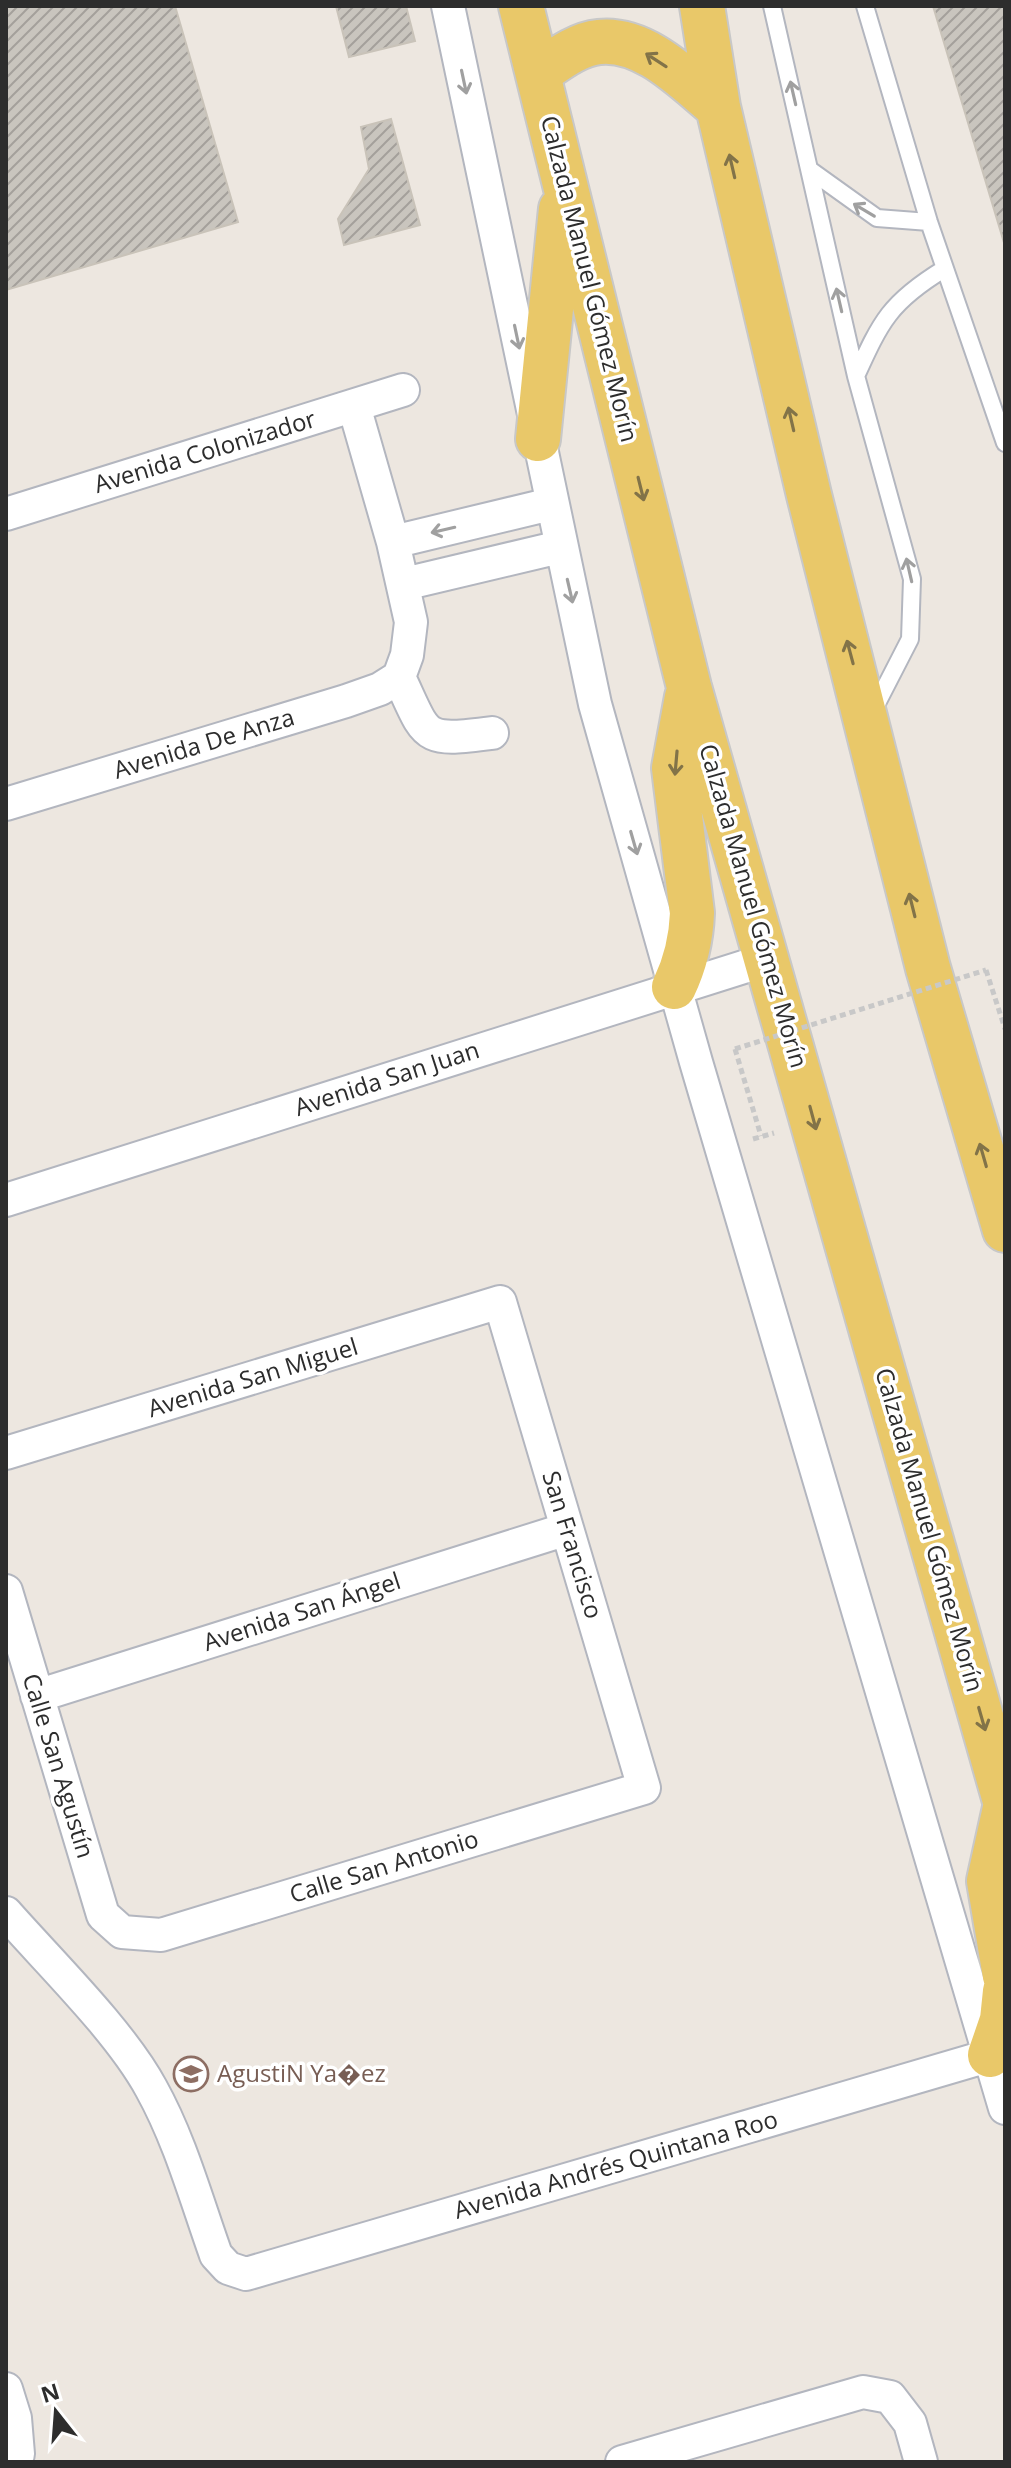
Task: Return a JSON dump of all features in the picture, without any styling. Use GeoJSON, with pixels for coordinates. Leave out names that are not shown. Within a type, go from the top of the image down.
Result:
{"type":"FeatureCollection","features":[{"type":"Feature","properties":{"kind":"main road","name":"Calzada Manuel Gómez Morín"},"geometry":{"type":"LineString","coordinates":[[521,6],[689,687],[769,959],[1005,1801]]}},
{"type":"Feature","properties":{"kind":"main road"},"geometry":{"type":"LineString","coordinates":[[702,6],[718,107],[809,495],[928,968],[1005,1230]]}},
{"type":"Feature","properties":{"kind":"main road"},"geometry":{"type":"LineString","coordinates":[[538,73],[576,49],[598,42],[620,42],[639,48],[718,107]]}},
{"type":"Feature","properties":{"kind":"main road"},"geometry":{"type":"LineString","coordinates":[[538,439],[564,179]]}},
{"type":"Feature","properties":{"kind":"main road"},"geometry":{"type":"LineString","coordinates":[[674,987],[686,962],[691,936],[692,913],[674,768],[689,687]]}},
{"type":"Feature","properties":{"kind":"main road"},"geometry":{"type":"LineString","coordinates":[[1005,1808],[989,1881],[1005,1976]]}},
{"type":"Feature","properties":{"kind":"main road"},"geometry":{"type":"LineString","coordinates":[[998,2053],[1005,1991]]}},
{"type":"Feature","properties":{"kind":"street"},"geometry":{"type":"LineString","coordinates":[[448,6],[595,704],[674,987],[919,1827],[998,2053],[1005,2108]]}},
{"type":"Feature","properties":{"kind":"street","name":"Avenida Colonizador"},"geometry":{"type":"LineString","coordinates":[[6,514],[403,390]]}},
{"type":"Feature","properties":{"kind":"street"},"geometry":{"type":"LineString","coordinates":[[354,406],[393,542],[411,622],[407,655],[399,677],[424,730],[446,739],[492,733]]}},
{"type":"Feature","properties":{"kind":"street"},"geometry":{"type":"LineString","coordinates":[[393,542],[551,504]]}},
{"type":"Feature","properties":{"kind":"street"},"geometry":{"type":"LineString","coordinates":[[404,584],[560,547]]}},
{"type":"Feature","properties":{"kind":"street","name":"Avenida De Anza"},"geometry":{"type":"LineString","coordinates":[[6,804],[346,701],[380,689],[399,677]]}},
{"type":"Feature","properties":{"kind":"street","name":"Avenida San Juan"},"geometry":{"type":"LineString","coordinates":[[6,1200],[769,959]]}},
{"type":"Feature","properties":{"kind":"street","name":"Avenida San Miguel"},"geometry":{"type":"LineString","coordinates":[[6,1453],[500,1302]]}},
{"type":"Feature","properties":{"kind":"street","name":"San Francisco"},"geometry":{"type":"LineString","coordinates":[[500,1302],[644,1788]]}},
{"type":"Feature","properties":{"kind":"street","name":"Avenida San Ángel"},"geometry":{"type":"LineString","coordinates":[[37,1696],[567,1529]]}},
{"type":"Feature","properties":{"kind":"street","name":"Calle San Agustín"},"geometry":{"type":"LineString","coordinates":[[6,1591],[103,1915],[122,1932]]}},
{"type":"Feature","properties":{"kind":"street","name":"Calle San Antonio"},"geometry":{"type":"LineString","coordinates":[[122,1932],[161,1935],[644,1788]]}},
{"type":"Feature","properties":{"kind":"street","name":"Avenida Andrés Quintana Roo"},"geometry":{"type":"LineString","coordinates":[[6,1913],[108,2030],[150,2085],[174,2134],[216,2255],[228,2268],[246,2274],[998,2053]]}},
{"type":"Feature","properties":{"kind":"street"},"geometry":{"type":"LineString","coordinates":[[6,2389],[15,2418],[12,2456]]}},
{"type":"Feature","properties":{"kind":"street"},"geometry":{"type":"LineString","coordinates":[[622,2462],[863,2392],[890,2397],[910,2423],[921,2462]]}},
{"type":"Feature","properties":{"kind":"lane"},"geometry":{"type":"LineString","coordinates":[[772,6],[856,376],[912,590],[910,639],[868,721]]}},
{"type":"Feature","properties":{"kind":"lane"},"geometry":{"type":"LineString","coordinates":[[865,6],[944,269],[1005,443]]}},
{"type":"Feature","properties":{"kind":"lane"},"geometry":{"type":"LineString","coordinates":[[810,170],[877,218],[929,222]]}},
{"type":"Feature","properties":{"kind":"lane"},"geometry":{"type":"LineString","coordinates":[[856,376],[880,324],[900,299],[944,269]]}},
{"type":"Feature","properties":{"kind":"path"},"geometry":{"type":"LineString","coordinates":[[761,1136],[735,1049],[986,970],[1005,1029]]}},
{"type":"Feature","properties":{"kind":"building"},"geometry":{"type":"Polygon","coordinates":[[[6,6],[175,6],[238,222],[6,290],[6,6]]]}},
{"type":"Feature","properties":{"kind":"building"},"geometry":{"type":"Polygon","coordinates":[[[336,6],[406,6],[415,41],[349,57],[336,6]]]}},
{"type":"Feature","properties":{"kind":"building"},"geometry":{"type":"Polygon","coordinates":[[[933,6],[1005,6],[1005,246],[933,6]]]}},
{"type":"Feature","properties":{"kind":"building"},"geometry":{"type":"Polygon","coordinates":[[[391,119],[420,225],[344,245],[338,219],[369,169],[361,127],[391,119]]]}},
{"type":"Feature","properties":{"kind":"place","name":"AgustiN Ya�ez"},"geometry":{"type":"Point","coordinates":[191,2074]}}]}
